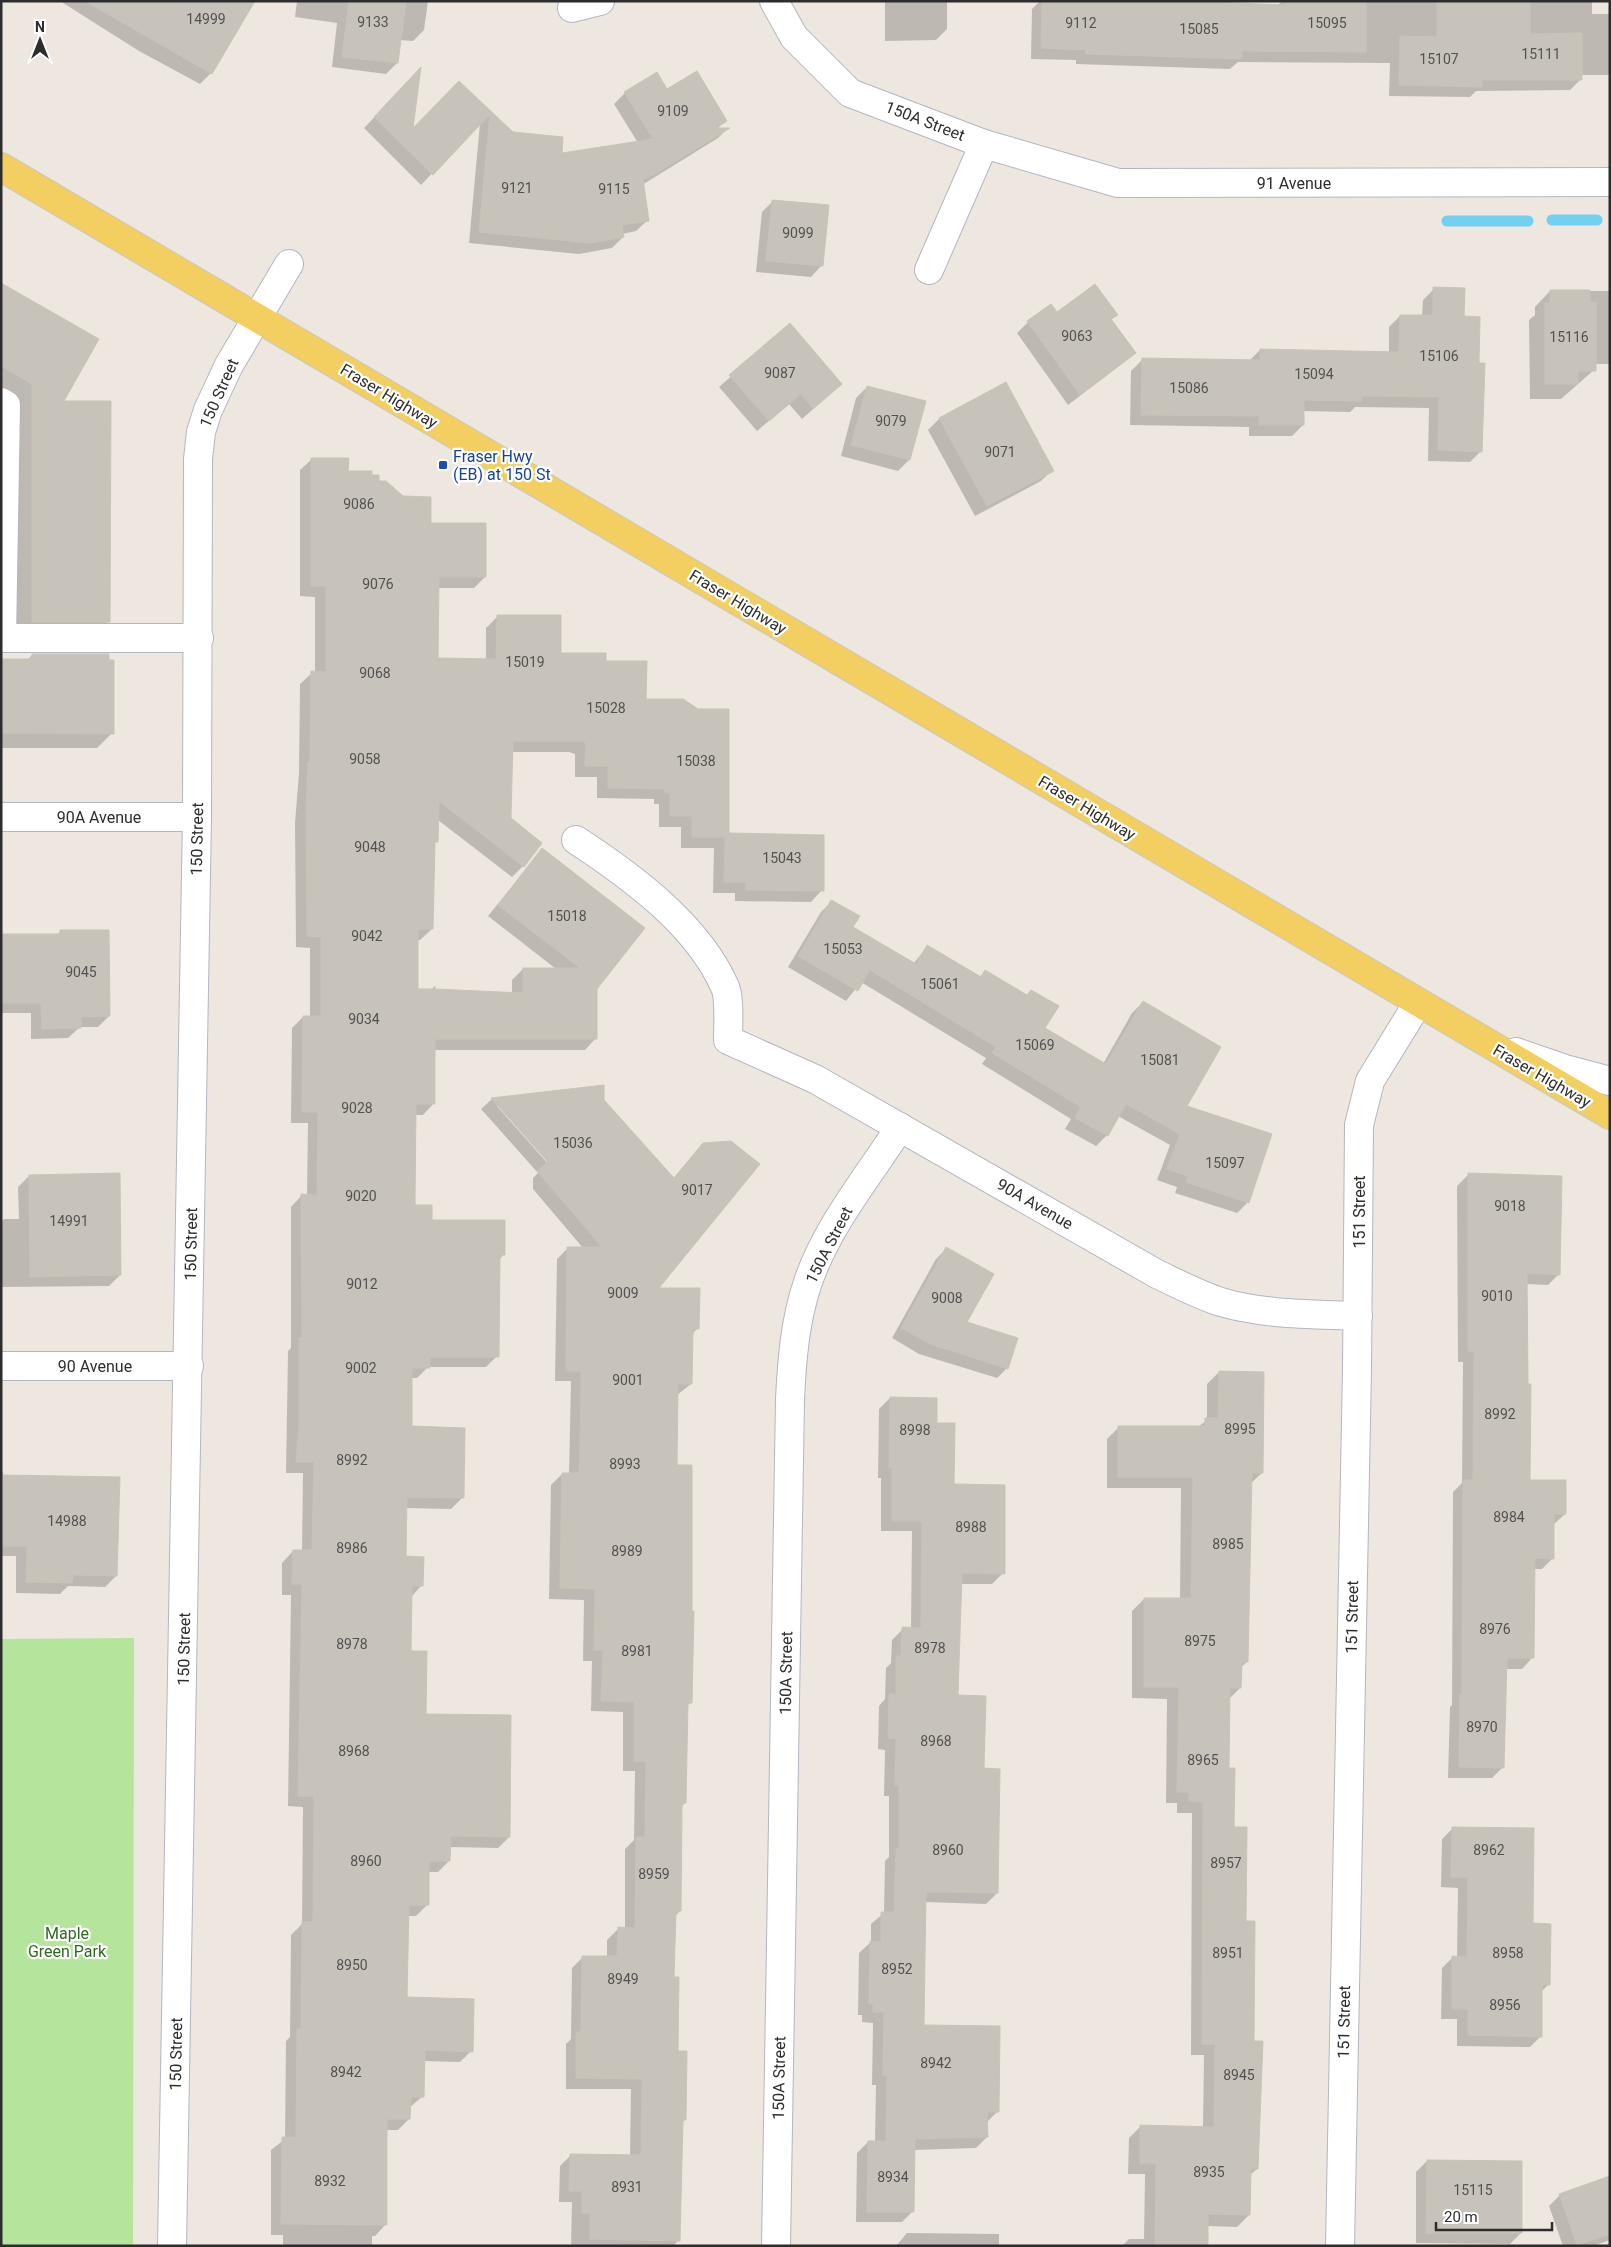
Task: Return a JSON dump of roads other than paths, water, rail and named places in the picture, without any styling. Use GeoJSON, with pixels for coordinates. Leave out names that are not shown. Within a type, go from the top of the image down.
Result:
{"type":"FeatureCollection","features":[{"type":"Feature","properties":{"kind":"main road","name":"Fraser Highway"},"geometry":{"type":"LineString","coordinates":[[1,167],[1610,1115]]}},
{"type":"Feature","properties":{"kind":"street"},"geometry":{"type":"LineString","coordinates":[[572,8],[600,1]]}},
{"type":"Feature","properties":{"kind":"street","name":"150A Street"},"geometry":{"type":"LineString","coordinates":[[774,1],[794,37],[850,93],[984,144],[929,270]]}},
{"type":"Feature","properties":{"kind":"street","name":"91 Avenue"},"geometry":{"type":"LineString","coordinates":[[984,144],[1118,183],[1610,182]]}},
{"type":"Feature","properties":{"kind":"street","name":"150 Street"},"geometry":{"type":"LineString","coordinates":[[172,2246],[189,1366],[197,817],[198,459],[201,432],[208,410],[229,365],[289,264]]}},
{"type":"Feature","properties":{"kind":"street"},"geometry":{"type":"LineString","coordinates":[[1,402],[6,405],[2,638],[199,638]]}},
{"type":"Feature","properties":{"kind":"street","name":"90A Avenue"},"geometry":{"type":"LineString","coordinates":[[1,818],[197,817]]}},
{"type":"Feature","properties":{"kind":"street","name":"90A Avenue"},"geometry":{"type":"LineString","coordinates":[[576,840],[642,886],[702,949],[726,988],[728,1040],[815,1079],[1157,1274],[1188,1289],[1219,1301],[1249,1308],[1278,1312],[1358,1316]]}},
{"type":"Feature","properties":{"kind":"street","name":"151 Street"},"geometry":{"type":"LineString","coordinates":[[1340,2246],[1358,1316],[1359,1125],[1364,1098],[1370,1081],[1418,1003]]}},
{"type":"Feature","properties":{"kind":"street","name":"Fraser Highway"},"geometry":{"type":"LineString","coordinates":[[1475,1036],[1565,1070],[1610,1081]]}},
{"type":"Feature","properties":{"kind":"street","name":"150A Street"},"geometry":{"type":"LineString","coordinates":[[776,2246],[790,1399],[793,1347],[808,1281],[820,1256],[833,1230],[900,1127]]}},
{"type":"Feature","properties":{"kind":"street","name":"90 Avenue"},"geometry":{"type":"LineString","coordinates":[[1,1366],[189,1366]]}},
{"type":"Feature","properties":{"kind":"waterway"},"geometry":{"type":"LineString","coordinates":[[1552,220],[1597,220]]}},
{"type":"Feature","properties":{"kind":"waterway"},"geometry":{"type":"LineString","coordinates":[[1447,221],[1528,221]]}},
{"type":"Feature","properties":{"kind":"place","name":"Fraser Hwy (EB) at 150 St"},"geometry":{"type":"Point","coordinates":[443,465]}},
{"type":"Feature","properties":{"kind":"park label","name":"Maple Green Park"},"geometry":{"type":"Point","coordinates":[67,1942]}}]}
